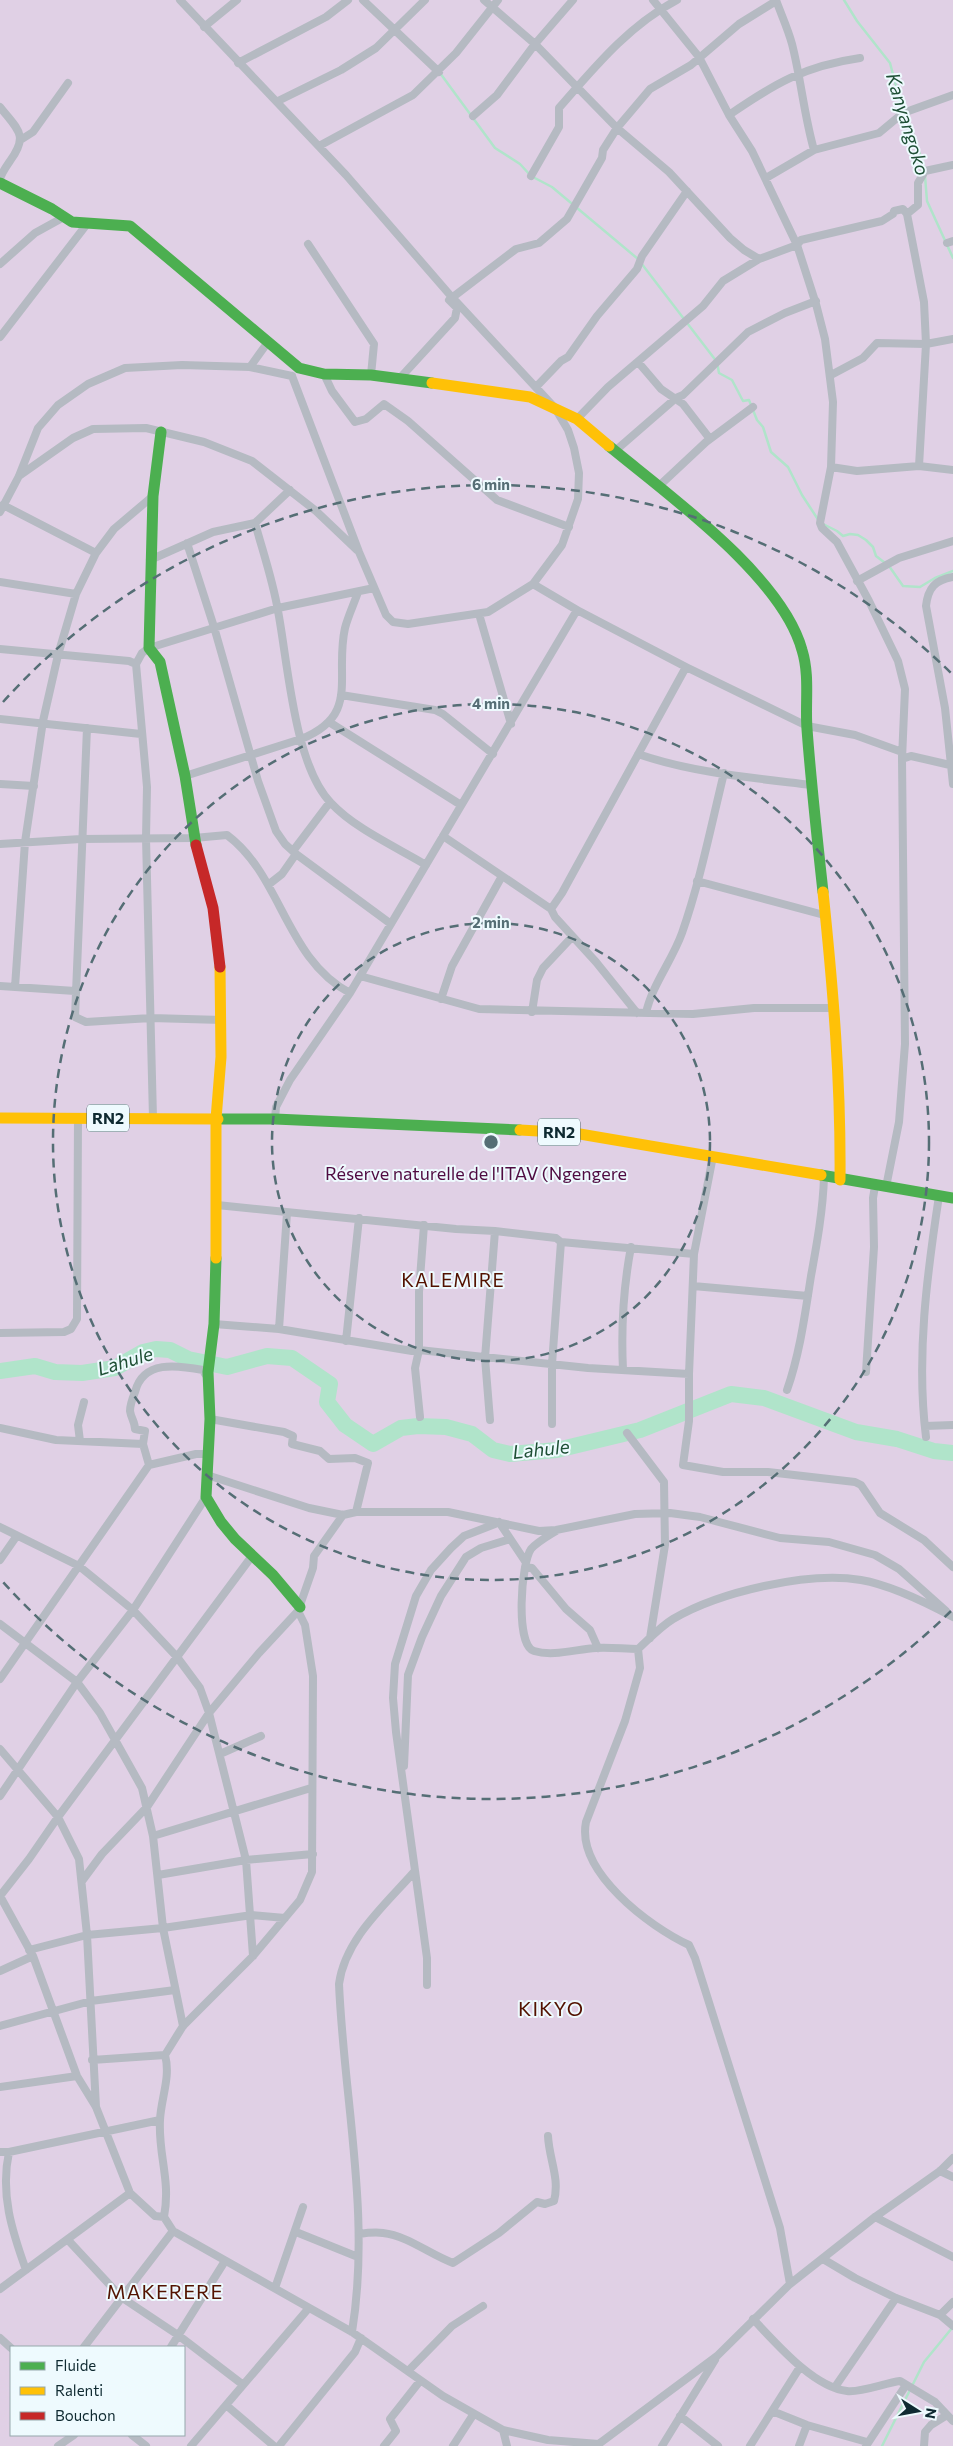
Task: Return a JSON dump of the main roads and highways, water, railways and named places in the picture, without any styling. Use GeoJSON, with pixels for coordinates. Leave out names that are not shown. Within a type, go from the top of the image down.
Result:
{"type":"FeatureCollection","features":[{"type":"Feature","properties":{"kind":"main road"},"geometry":{"type":"LineString","coordinates":[[0,183],[72,222],[130,226],[268,342],[296,372],[400,378],[530,397],[577,419],[735,551],[786,612],[802,648],[807,672],[806,726],[835,1008],[841,1107],[840,1180]]}},
{"type":"Feature","properties":{"kind":"main road"},"geometry":{"type":"LineString","coordinates":[[161,432],[150,560],[149,648],[160,662],[185,776],[194,838],[213,908],[221,973],[222,1020],[216,1119],[217,1206],[214,1324],[208,1373],[210,1419],[206,1497],[221,1522],[252,1556],[273,1575],[299,1609]]}},
{"type":"Feature","properties":{"kind":"main road","name":"RN2"},"geometry":{"type":"LineString","coordinates":[[0,1118],[275,1120],[574,1133],[953,1198]]}},
{"type":"Feature","properties":{"kind":"waterway","name":"Kanyangoko"},"geometry":{"type":"LineString","coordinates":[[844,0],[857,21],[890,63],[903,113],[910,125],[925,170]]}},
{"type":"Feature","properties":{"kind":"waterway"},"geometry":{"type":"LineString","coordinates":[[440,73],[495,148],[520,164],[531,176],[552,187],[638,259],[717,362],[719,373],[732,380],[743,401],[749,400],[757,420],[763,427],[771,452],[788,467],[802,495],[819,521]]}},
{"type":"Feature","properties":{"kind":"waterway","name":"Kanyangoko"},"geometry":{"type":"LineString","coordinates":[[925,176],[927,201],[953,258]]}},
{"type":"Feature","properties":{"kind":"waterway"},"geometry":{"type":"LineString","coordinates":[[823,524],[843,536],[850,534],[858,535],[866,540],[873,547],[876,556],[889,566],[903,586],[920,587],[935,578],[953,571]]}},
{"type":"Feature","properties":{"kind":"waterway","name":"Lahule"},"geometry":{"type":"LineString","coordinates":[[0,1371],[35,1366],[55,1372],[82,1373],[115,1368],[143,1352],[156,1349],[170,1350],[188,1359],[227,1367],[267,1356],[292,1358],[330,1384],[327,1402],[345,1425],[373,1444],[401,1428],[418,1426],[446,1427],[472,1434],[493,1450],[510,1454],[557,1450],[640,1430],[731,1394],[764,1398],[856,1432],[897,1439],[934,1451],[953,1453]]}},
{"type":"Feature","properties":{"kind":"waterway"},"geometry":{"type":"LineString","coordinates":[[882,2446],[924,2362],[952,2328]]}},
{"type":"Feature","properties":{"kind":"district","name":"KALEMIRE"},"geometry":{"type":"Point","coordinates":[453,1280]}},
{"type":"Feature","properties":{"kind":"district","name":"KIKYO"},"geometry":{"type":"Point","coordinates":[551,2009]}},
{"type":"Feature","properties":{"kind":"district","name":"MAKERERE"},"geometry":{"type":"Point","coordinates":[165,2292]}},
{"type":"Feature","properties":{"kind":"park label","name":"Réserve naturelle de l'ITAV (Ngengere"},"geometry":{"type":"Point","coordinates":[476,1174]}}]}
